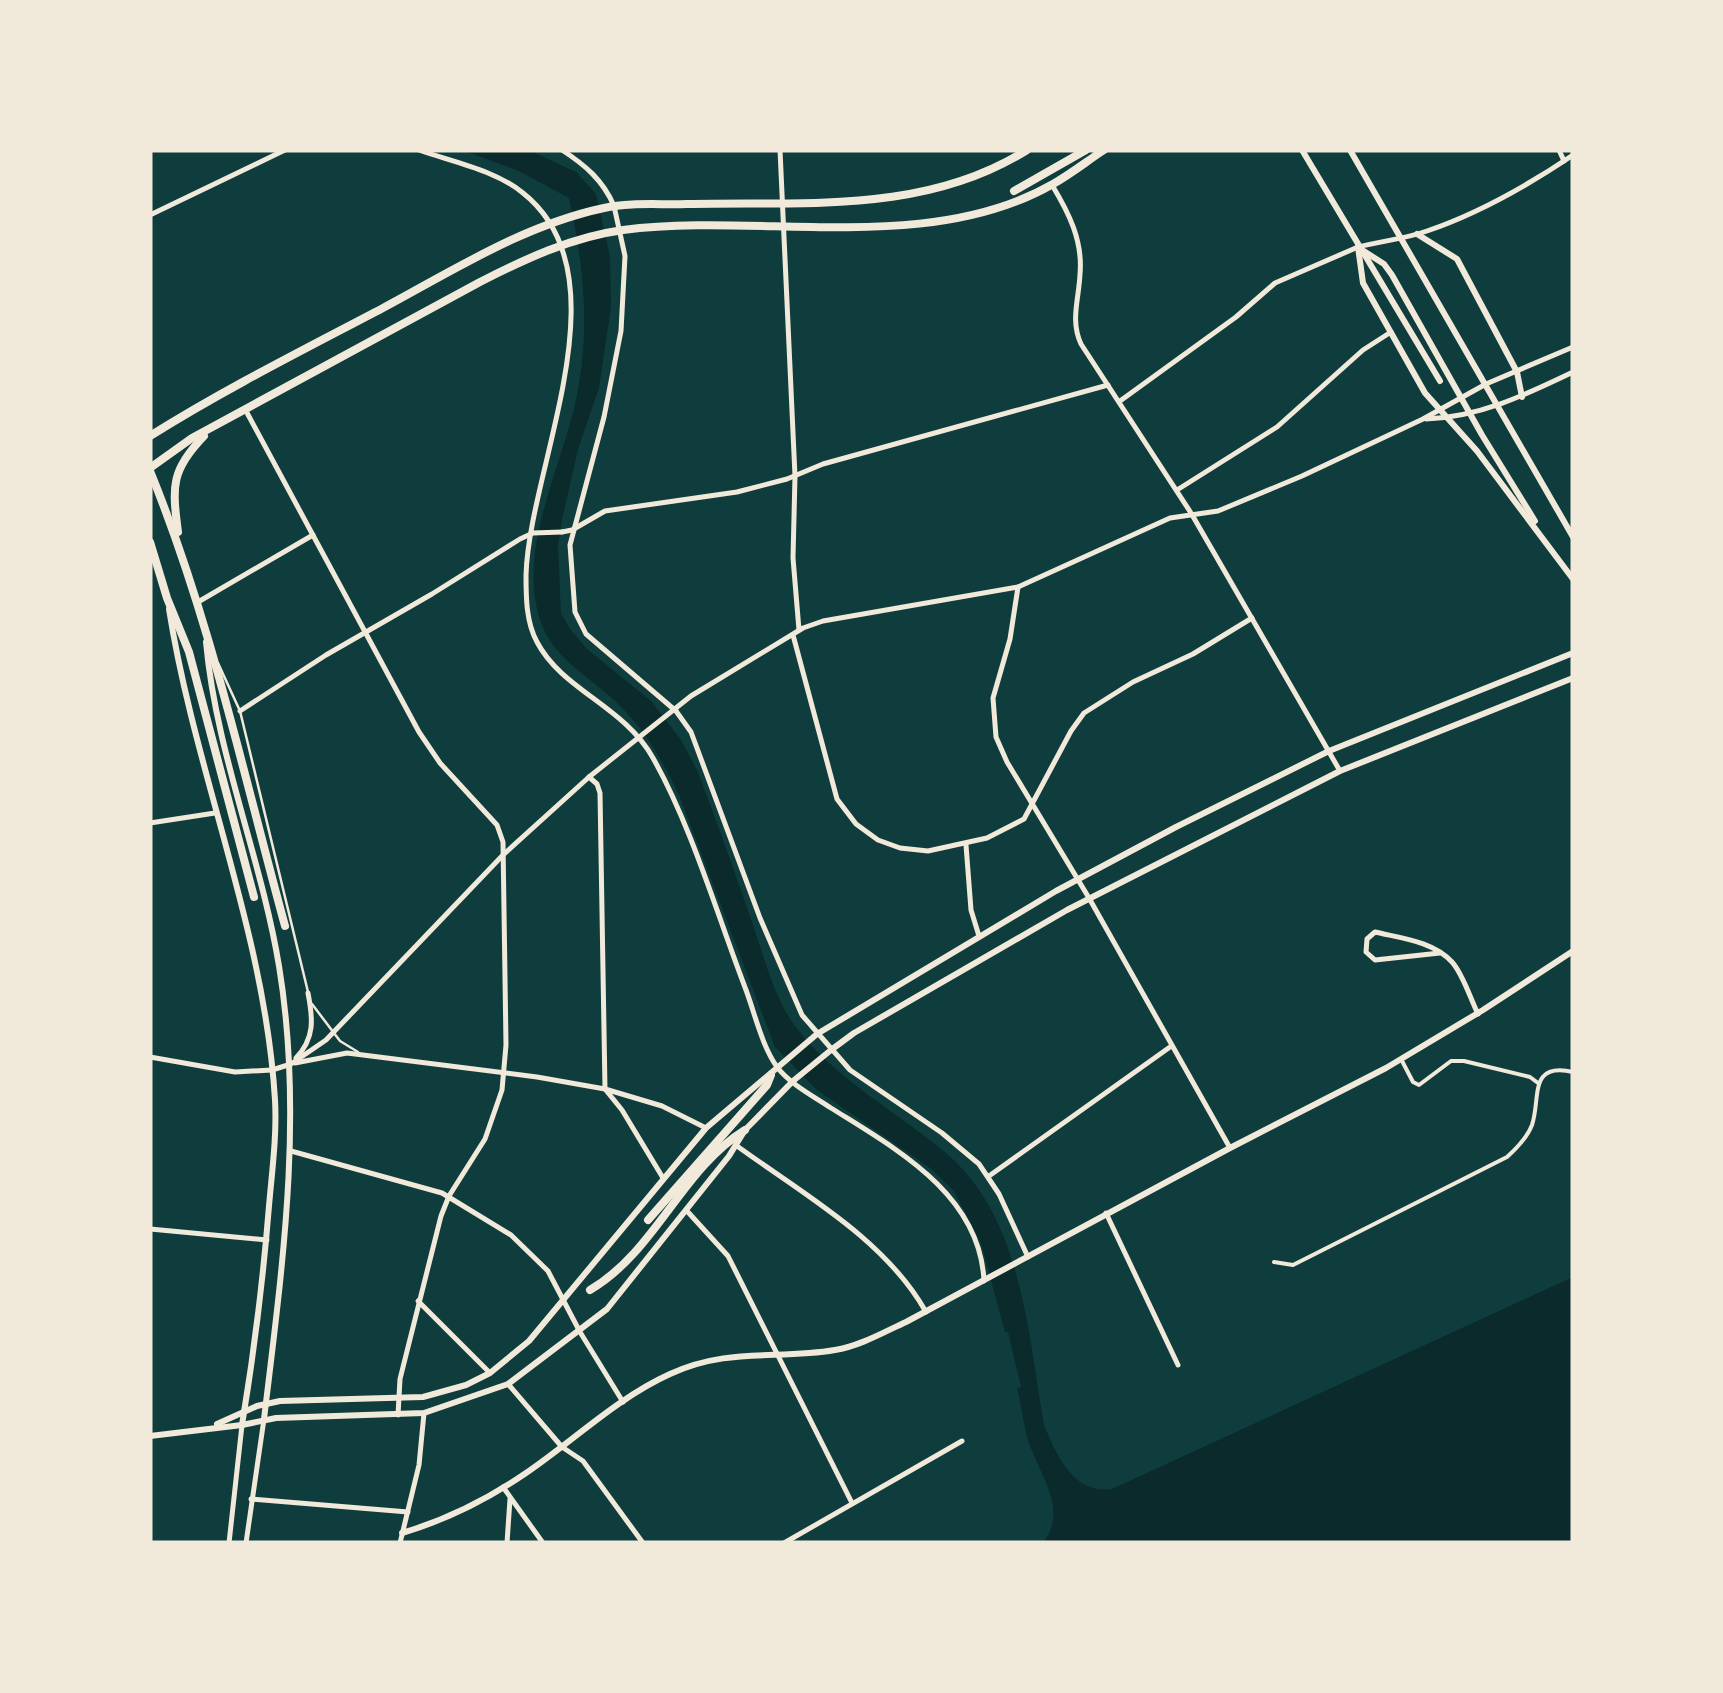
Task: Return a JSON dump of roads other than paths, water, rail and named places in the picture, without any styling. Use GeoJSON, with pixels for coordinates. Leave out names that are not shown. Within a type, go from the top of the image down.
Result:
{"type":"FeatureCollection","features":[{"type":"Feature","properties":{"kind":"main road"},"geometry":{"type":"LineString","coordinates":[[150,436],[462,265],[570,216],[610,207],[862,203],[960,181],[1026,150]]}},
{"type":"Feature","properties":{"kind":"main road"},"geometry":{"type":"LineString","coordinates":[[1014,191],[1086,150]]}},
{"type":"Feature","properties":{"kind":"main road"},"geometry":{"type":"LineString","coordinates":[[285,926],[198,602],[150,469],[245,409],[526,258],[560,246],[621,230],[874,226],[954,218],[1052,185],[1104,150]]}},
{"type":"Feature","properties":{"kind":"main road"},"geometry":{"type":"LineString","coordinates":[[1302,150],[1440,382]]}},
{"type":"Feature","properties":{"kind":"main road"},"geometry":{"type":"LineString","coordinates":[[1350,150],[1573,537]]}},
{"type":"Feature","properties":{"kind":"main road"},"geometry":{"type":"LineString","coordinates":[[1417,234],[1457,259],[1518,372],[1522,397]]}},
{"type":"Feature","properties":{"kind":"main road"},"geometry":{"type":"LineString","coordinates":[[1358,248],[1364,283],[1425,393],[1548,542]]}},
{"type":"Feature","properties":{"kind":"main road"},"geometry":{"type":"LineString","coordinates":[[1358,248],[1384,264],[1392,275],[1470,413],[1573,579]]}},
{"type":"Feature","properties":{"kind":"main road"},"geometry":{"type":"LineString","coordinates":[[180,546],[174,503],[176,475],[187,454],[215,426]]}},
{"type":"Feature","properties":{"kind":"main road"},"geometry":{"type":"LineString","coordinates":[[150,542],[189,652],[254,897]]}},
{"type":"Feature","properties":{"kind":"main road"},"geometry":{"type":"LineString","coordinates":[[167,598],[176,658],[260,988],[272,1070],[274,1142],[266,1240],[242,1426]]}},
{"type":"Feature","properties":{"kind":"main road"},"geometry":{"type":"LineString","coordinates":[[206,639],[211,696],[278,962],[291,1064],[291,1151],[264,1419]]}},
{"type":"Feature","properties":{"kind":"main road"},"geometry":{"type":"LineString","coordinates":[[204,1428],[265,1405],[423,1397],[466,1385],[490,1373],[530,1341],[706,1128],[814,1036],[1078,878],[1328,752],[1573,653]]}},
{"type":"Feature","properties":{"kind":"main road"},"geometry":{"type":"LineString","coordinates":[[590,1290],[636,1254],[732,1138],[745,1130],[792,1081],[854,1034],[1089,898],[1340,771],[1573,678]]}},
{"type":"Feature","properties":{"kind":"main road"},"geometry":{"type":"LineString","coordinates":[[402,1533],[436,1524],[504,1488],[660,1379],[726,1356],[853,1346],[926,1312],[1401,1059],[1573,951]]}},
{"type":"Feature","properties":{"kind":"main road"},"geometry":{"type":"LineString","coordinates":[[648,1220],[768,1086],[774,1071]]}},
{"type":"Feature","properties":{"kind":"main road"},"geometry":{"type":"LineString","coordinates":[[150,1436],[242,1426],[264,1419],[424,1413],[508,1384],[607,1309],[687,1211],[745,1130]]}},
{"type":"Feature","properties":{"kind":"main road"},"geometry":{"type":"LineString","coordinates":[[423,1397],[424,1413]]}},
{"type":"Feature","properties":{"kind":"street"},"geometry":{"type":"LineString","coordinates":[[150,214],[286,150]]}},
{"type":"Feature","properties":{"kind":"street"},"geometry":{"type":"LineString","coordinates":[[419,150],[513,186],[531,200],[550,224],[570,278],[571,337],[533,534],[526,598],[535,639],[554,666],[641,736],[670,794],[774,1071],[918,1166],[938,1184],[969,1225],[988,1279]]}},
{"type":"Feature","properties":{"kind":"street"},"geometry":{"type":"LineString","coordinates":[[562,150],[590,170],[607,190],[621,230],[625,286],[620,342],[570,545],[573,598],[581,627],[676,711],[692,732],[774,954],[814,1036],[865,1082],[950,1139],[989,1176],[1028,1257]]}},
{"type":"Feature","properties":{"kind":"street"},"geometry":{"type":"LineString","coordinates":[[780,150],[795,476],[796,632],[832,784],[847,814],[868,834],[900,848],[928,852],[966,845],[1013,827],[1034,805],[1071,731],[1084,714],[1133,682],[1193,654],[1252,618]]}},
{"type":"Feature","properties":{"kind":"street"},"geometry":{"type":"LineString","coordinates":[[1559,150],[1564,161]]}},
{"type":"Feature","properties":{"kind":"street"},"geometry":{"type":"LineString","coordinates":[[1120,401],[1275,283],[1358,248],[1417,234],[1505,198],[1573,155]]}},
{"type":"Feature","properties":{"kind":"street"},"geometry":{"type":"LineString","coordinates":[[1052,185],[1079,240],[1076,331],[1085,352],[1191,512],[1340,771]]}},
{"type":"Feature","properties":{"kind":"street"},"geometry":{"type":"LineString","coordinates":[[1177,490],[1276,427],[1363,350],[1391,332]]}},
{"type":"Feature","properties":{"kind":"street"},"geometry":{"type":"LineString","coordinates":[[291,1064],[333,1033],[503,856],[589,777],[692,696],[796,632],[823,621],[1018,588],[1170,518],[1227,508],[1423,419],[1486,384],[1573,347]]}},
{"type":"Feature","properties":{"kind":"street"},"geometry":{"type":"LineString","coordinates":[[1423,419],[1449,418],[1497,407],[1573,372]]}},
{"type":"Feature","properties":{"kind":"street"},"geometry":{"type":"LineString","coordinates":[[240,710],[533,534],[572,530],[605,511],[737,492],[822,464],[1108,385]]}},
{"type":"Feature","properties":{"kind":"street"},"geometry":{"type":"LineString","coordinates":[[245,409],[430,749],[497,825],[503,842],[504,1072],[492,1124],[449,1196],[430,1251],[397,1400],[398,1414]]}},
{"type":"Feature","properties":{"kind":"street"},"geometry":{"type":"LineString","coordinates":[[198,602],[314,535]]}},
{"type":"Feature","properties":{"kind":"street"},"geometry":{"type":"LineString","coordinates":[[1018,588],[1010,639],[993,698],[992,720],[1002,752],[1230,1148]]}},
{"type":"Feature","properties":{"kind":"street"},"geometry":{"type":"LineString","coordinates":[[589,777],[600,793],[605,1089],[663,1178]]}},
{"type":"Feature","properties":{"kind":"street"},"geometry":{"type":"LineString","coordinates":[[150,823],[215,813]]}},
{"type":"Feature","properties":{"kind":"street"},"geometry":{"type":"LineString","coordinates":[[966,845],[971,910],[979,936]]}},
{"type":"Feature","properties":{"kind":"street"},"geometry":{"type":"LineString","coordinates":[[1440,953],[1375,960],[1366,952],[1367,940],[1375,932],[1424,944],[1440,953],[1453,962],[1478,1014]]}},
{"type":"Feature","properties":{"kind":"street"},"geometry":{"type":"LineString","coordinates":[[291,1064],[310,1040],[308,993]]}},
{"type":"Feature","properties":{"kind":"street"},"geometry":{"type":"LineString","coordinates":[[989,1176],[1170,1046]]}},
{"type":"Feature","properties":{"kind":"street"},"geometry":{"type":"LineString","coordinates":[[150,1056],[235,1072],[272,1070],[332,1055],[504,1072],[605,1089],[662,1106],[706,1128]]}},
{"type":"Feature","properties":{"kind":"street"},"geometry":{"type":"LineString","coordinates":[[1401,1059],[1419,1086],[1452,1061],[1530,1077],[1538,1083]]}},
{"type":"Feature","properties":{"kind":"street"},"geometry":{"type":"LineString","coordinates":[[1274,1262],[1293,1265],[1507,1157],[1519,1146],[1532,1123],[1538,1083],[1550,1072],[1572,1071]]}},
{"type":"Feature","properties":{"kind":"street"},"geometry":{"type":"LineString","coordinates":[[737,1146],[867,1242],[906,1280],[926,1312]]}},
{"type":"Feature","properties":{"kind":"street"},"geometry":{"type":"LineString","coordinates":[[291,1151],[449,1196],[526,1246],[548,1271],[623,1402]]}},
{"type":"Feature","properties":{"kind":"street"},"geometry":{"type":"LineString","coordinates":[[687,1211],[728,1256],[852,1503]]}},
{"type":"Feature","properties":{"kind":"street"},"geometry":{"type":"LineString","coordinates":[[1106,1213],[1178,1364]]}},
{"type":"Feature","properties":{"kind":"street"},"geometry":{"type":"LineString","coordinates":[[150,1228],[266,1240]]}},
{"type":"Feature","properties":{"kind":"street"},"geometry":{"type":"LineString","coordinates":[[418,1300],[490,1373]]}},
{"type":"Feature","properties":{"kind":"street"},"geometry":{"type":"LineString","coordinates":[[508,1384],[562,1446],[583,1461],[643,1543]]}},
{"type":"Feature","properties":{"kind":"street"},"geometry":{"type":"LineString","coordinates":[[400,1543],[419,1465],[424,1413]]}},
{"type":"Feature","properties":{"kind":"street"},"geometry":{"type":"LineString","coordinates":[[246,1543],[264,1419]]}},
{"type":"Feature","properties":{"kind":"street"},"geometry":{"type":"LineString","coordinates":[[229,1543],[242,1426]]}},
{"type":"Feature","properties":{"kind":"street"},"geometry":{"type":"LineString","coordinates":[[784,1543],[962,1442]]}},
{"type":"Feature","properties":{"kind":"street"},"geometry":{"type":"LineString","coordinates":[[504,1488],[511,1505],[507,1543]]}},
{"type":"Feature","properties":{"kind":"street"},"geometry":{"type":"LineString","coordinates":[[504,1488],[543,1543]]}},
{"type":"Feature","properties":{"kind":"street"},"geometry":{"type":"LineString","coordinates":[[251,1499],[408,1512]]}},
{"type":"Feature","properties":{"kind":"lane"},"geometry":{"type":"LineString","coordinates":[[206,639],[240,710],[308,993],[315,1010],[333,1033],[363,1056]]}},
{"type":"Feature","properties":{"kind":"water"},"geometry":{"type":"Polygon","coordinates":[[[462,150],[529,150],[576,172],[596,194],[610,257],[611,307],[599,388],[578,449],[562,520],[558,546],[561,613],[587,649],[651,701],[681,740],[697,770],[776,991],[795,1026],[844,1076],[940,1148],[967,1175],[988,1205],[1016,1274],[1044,1425],[1068,1470],[1087,1486],[1112,1489],[1573,1277],[1573,1543],[1043,1543],[1053,1517],[1049,1490],[1027,1437],[1008,1332],[981,1243],[954,1191],[930,1168],[817,1090],[775,1047],[679,795],[662,762],[634,721],[558,651],[542,625],[535,597],[537,539],[581,370],[584,296],[578,248],[569,198],[519,171],[462,150]]]}}]}
